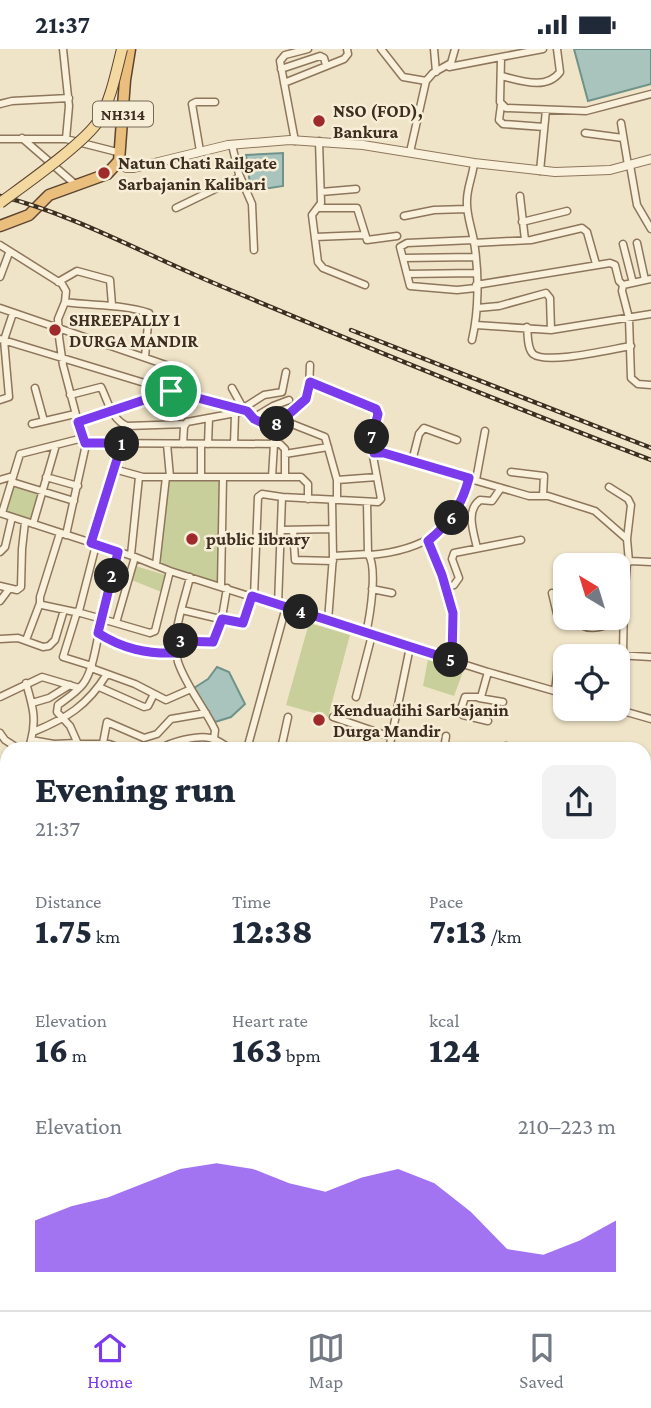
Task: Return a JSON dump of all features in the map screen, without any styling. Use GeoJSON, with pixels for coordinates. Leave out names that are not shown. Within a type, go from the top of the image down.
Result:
{"type":"FeatureCollection","features":[{"type":"Feature","properties":{"kind":"highway","name":"NH314"},"geometry":{"type":"LineString","coordinates":[[120,157],[125,80],[130,49]]}},
{"type":"Feature","properties":{"kind":"highway"},"geometry":{"type":"LineString","coordinates":[[0,226],[23,219],[49,195],[107,174],[120,157]]}},
{"type":"Feature","properties":{"kind":"main road"},"geometry":{"type":"LineString","coordinates":[[0,203],[75,145],[97,124],[108,102],[122,49]]}},
{"type":"Feature","properties":{"kind":"street"},"geometry":{"type":"LineString","coordinates":[[63,49],[69,97],[66,139]]}},
{"type":"Feature","properties":{"kind":"street"},"geometry":{"type":"LineString","coordinates":[[295,141],[280,61],[282,56],[308,49]]}},
{"type":"Feature","properties":{"kind":"street"},"geometry":{"type":"LineString","coordinates":[[284,83],[346,57],[347,49]]}},
{"type":"Feature","properties":{"kind":"street"},"geometry":{"type":"LineString","coordinates":[[381,49],[403,77],[426,81]]}},
{"type":"Feature","properties":{"kind":"street"},"geometry":{"type":"LineString","coordinates":[[434,49],[436,72]]}},
{"type":"Feature","properties":{"kind":"street"},"geometry":{"type":"LineString","coordinates":[[447,67],[453,60],[455,49]]}},
{"type":"Feature","properties":{"kind":"street"},"geometry":{"type":"LineString","coordinates":[[410,152],[426,81],[436,72],[447,67],[543,49]]}},
{"type":"Feature","properties":{"kind":"street"},"geometry":{"type":"LineString","coordinates":[[501,76],[531,84],[554,78],[559,72],[558,49]]}},
{"type":"Feature","properties":{"kind":"street"},"geometry":{"type":"LineString","coordinates":[[281,69],[320,56],[324,58],[326,65]]}},
{"type":"Feature","properties":{"kind":"street"},"geometry":{"type":"LineString","coordinates":[[501,58],[499,120],[503,124],[544,127]]}},
{"type":"Feature","properties":{"kind":"street"},"geometry":{"type":"LineString","coordinates":[[501,105],[506,108],[595,110],[651,94]]}},
{"type":"Feature","properties":{"kind":"street"},"geometry":{"type":"LineString","coordinates":[[0,104],[69,97]]}},
{"type":"Feature","properties":{"kind":"street"},"geometry":{"type":"LineString","coordinates":[[200,151],[192,104],[215,102]]}},
{"type":"Feature","properties":{"kind":"street"},"geometry":{"type":"LineString","coordinates":[[540,171],[546,110]]}},
{"type":"Feature","properties":{"kind":"street"},"geometry":{"type":"LineString","coordinates":[[621,123],[637,205],[651,229]]}},
{"type":"Feature","properties":{"kind":"street"},"geometry":{"type":"LineString","coordinates":[[586,133],[623,138]]}},
{"type":"Feature","properties":{"kind":"street"},"geometry":{"type":"LineString","coordinates":[[22,138],[76,185]]}},
{"type":"Feature","properties":{"kind":"street"},"geometry":{"type":"LineString","coordinates":[[0,139],[66,139],[120,157],[125,168],[135,168],[232,145],[295,141],[319,141],[410,152],[540,171],[593,172],[651,159]]}},
{"type":"Feature","properties":{"kind":"street"},"geometry":{"type":"LineString","coordinates":[[319,141],[321,202],[312,215],[318,262],[323,268],[365,285]]}},
{"type":"Feature","properties":{"kind":"street"},"geometry":{"type":"LineString","coordinates":[[232,145],[240,177],[252,204],[254,250]]}},
{"type":"Feature","properties":{"kind":"street"},"geometry":{"type":"LineString","coordinates":[[472,340],[476,325],[476,274],[474,241],[466,199],[474,163]]}},
{"type":"Feature","properties":{"kind":"street"},"geometry":{"type":"LineString","coordinates":[[176,208],[240,177]]}},
{"type":"Feature","properties":{"kind":"street"},"geometry":{"type":"LineString","coordinates":[[321,192],[356,189]]}},
{"type":"Feature","properties":{"kind":"street"},"geometry":{"type":"LineString","coordinates":[[520,196],[525,240]]}},
{"type":"Feature","properties":{"kind":"street"},"geometry":{"type":"LineString","coordinates":[[318,208],[356,208],[364,235],[370,240],[397,236]]}},
{"type":"Feature","properties":{"kind":"street"},"geometry":{"type":"LineString","coordinates":[[404,216],[435,210],[467,209]]}},
{"type":"Feature","properties":{"kind":"street"},"geometry":{"type":"LineString","coordinates":[[522,222],[566,211]]}},
{"type":"Feature","properties":{"kind":"street"},"geometry":{"type":"LineString","coordinates":[[597,264],[587,232],[582,228],[525,240],[403,244],[400,247],[409,284],[413,287],[433,286],[457,290],[610,263],[615,265],[619,281],[623,285]]}},
{"type":"Feature","properties":{"kind":"street"},"geometry":{"type":"LineString","coordinates":[[315,237],[364,235]]}},
{"type":"Feature","properties":{"kind":"street"},"geometry":{"type":"LineString","coordinates":[[623,285],[648,279],[638,243]]}},
{"type":"Feature","properties":{"kind":"street"},"geometry":{"type":"LineString","coordinates":[[623,244],[633,283]]}},
{"type":"Feature","properties":{"kind":"street"},"geometry":{"type":"LineString","coordinates":[[0,246],[64,286],[65,302],[58,319],[58,328],[62,358],[84,441],[85,459],[74,501],[26,640]]}},
{"type":"Feature","properties":{"kind":"street"},"geometry":{"type":"LineString","coordinates":[[0,277],[9,253]]}},
{"type":"Feature","properties":{"kind":"street"},"geometry":{"type":"LineString","coordinates":[[404,258],[475,257]]}},
{"type":"Feature","properties":{"kind":"street"},"geometry":{"type":"LineString","coordinates":[[58,282],[80,271],[110,280],[112,305]]}},
{"type":"Feature","properties":{"kind":"street"},"geometry":{"type":"LineString","coordinates":[[407,274],[476,274]]}},
{"type":"Feature","properties":{"kind":"street"},"geometry":{"type":"LineString","coordinates":[[623,285],[629,318],[632,380],[638,384],[651,385]]}},
{"type":"Feature","properties":{"kind":"street"},"geometry":{"type":"LineString","coordinates":[[477,308],[499,306],[546,293],[550,298],[551,330]]}},
{"type":"Feature","properties":{"kind":"street"},"geometry":{"type":"LineString","coordinates":[[65,302],[112,305],[149,313],[145,357]]}},
{"type":"Feature","properties":{"kind":"street"},"geometry":{"type":"LineString","coordinates":[[0,308],[166,365],[171,391]]}},
{"type":"Feature","properties":{"kind":"street"},"geometry":{"type":"LineString","coordinates":[[0,400],[9,397],[2,339],[13,313]]}},
{"type":"Feature","properties":{"kind":"street"},"geometry":{"type":"LineString","coordinates":[[476,325],[551,330],[651,314]]}},
{"type":"Feature","properties":{"kind":"street"},"geometry":{"type":"LineString","coordinates":[[527,327],[531,351],[544,357],[631,346]]}},
{"type":"Feature","properties":{"kind":"street"},"geometry":{"type":"LineString","coordinates":[[2,339],[171,391],[242,409],[273,428]]}},
{"type":"Feature","properties":{"kind":"street"},"geometry":{"type":"LineString","coordinates":[[273,428],[306,399],[310,365]]}},
{"type":"Feature","properties":{"kind":"street"},"geometry":{"type":"LineString","coordinates":[[71,395],[101,387],[111,411],[127,426],[186,424],[234,414],[264,395],[282,392],[286,372]]}},
{"type":"Feature","properties":{"kind":"street"},"geometry":{"type":"LineString","coordinates":[[182,610],[243,623],[253,597],[258,498],[262,494],[373,503],[381,499],[372,437],[378,414],[376,409],[310,382]]}},
{"type":"Feature","properties":{"kind":"street"},"geometry":{"type":"LineString","coordinates":[[35,388],[44,421]]}},
{"type":"Feature","properties":{"kind":"street"},"geometry":{"type":"LineString","coordinates":[[232,388],[242,409]]}},
{"type":"Feature","properties":{"kind":"street"},"geometry":{"type":"LineString","coordinates":[[78,422],[171,391]]}},
{"type":"Feature","properties":{"kind":"street"},"geometry":{"type":"LineString","coordinates":[[253,418],[289,400]]}},
{"type":"Feature","properties":{"kind":"street"},"geometry":{"type":"LineString","coordinates":[[32,424],[75,414]]}},
{"type":"Feature","properties":{"kind":"street"},"geometry":{"type":"LineString","coordinates":[[234,414],[234,444]]}},
{"type":"Feature","properties":{"kind":"street"},"geometry":{"type":"LineString","coordinates":[[201,477],[209,418]]}},
{"type":"Feature","properties":{"kind":"street"},"geometry":{"type":"LineString","coordinates":[[282,420],[325,437],[337,480],[331,529],[333,559],[328,621]]}},
{"type":"Feature","properties":{"kind":"street"},"geometry":{"type":"LineString","coordinates":[[183,444],[186,424]]}},
{"type":"Feature","properties":{"kind":"street"},"geometry":{"type":"LineString","coordinates":[[273,428],[273,477],[278,496],[281,530],[278,604]]}},
{"type":"Feature","properties":{"kind":"street"},"geometry":{"type":"LineString","coordinates":[[412,461],[418,435],[424,428],[457,440]]}},
{"type":"Feature","properties":{"kind":"street"},"geometry":{"type":"LineString","coordinates":[[293,530],[295,560],[384,554],[428,541],[454,516],[472,479],[485,431]]}},
{"type":"Feature","properties":{"kind":"street"},"geometry":{"type":"LineString","coordinates":[[285,477],[283,445],[84,441],[20,454],[1,513],[133,556],[170,571],[553,690]]}},
{"type":"Feature","properties":{"kind":"street"},"geometry":{"type":"LineString","coordinates":[[122,443],[93,544],[80,609],[64,657],[166,700],[191,688]]}},
{"type":"Feature","properties":{"kind":"street"},"geometry":{"type":"LineString","coordinates":[[156,565],[168,477],[167,444]]}},
{"type":"Feature","properties":{"kind":"street"},"geometry":{"type":"LineString","coordinates":[[0,586],[17,590],[21,586],[22,549],[56,445]]}},
{"type":"Feature","properties":{"kind":"street"},"geometry":{"type":"LineString","coordinates":[[285,453],[328,447]]}},
{"type":"Feature","properties":{"kind":"street"},"geometry":{"type":"LineString","coordinates":[[374,453],[384,453],[529,496],[543,496],[595,511],[627,539]]}},
{"type":"Feature","properties":{"kind":"street"},"geometry":{"type":"LineString","coordinates":[[114,468],[143,477],[301,477],[307,481],[309,487],[308,499]]}},
{"type":"Feature","properties":{"kind":"street"},"geometry":{"type":"LineString","coordinates":[[511,473],[544,476],[543,496]]}},
{"type":"Feature","properties":{"kind":"street"},"geometry":{"type":"LineString","coordinates":[[46,477],[78,487]]}},
{"type":"Feature","properties":{"kind":"street"},"geometry":{"type":"LineString","coordinates":[[116,623],[133,556],[139,477],[143,477]]}},
{"type":"Feature","properties":{"kind":"street"},"geometry":{"type":"LineString","coordinates":[[176,641],[211,643],[216,639],[222,619],[223,477]]}},
{"type":"Feature","properties":{"kind":"street"},"geometry":{"type":"LineString","coordinates":[[337,480],[377,477]]}},
{"type":"Feature","properties":{"kind":"street"},"geometry":{"type":"LineString","coordinates":[[0,480],[13,479],[42,492],[74,501]]}},
{"type":"Feature","properties":{"kind":"street"},"geometry":{"type":"LineString","coordinates":[[609,487],[630,502],[628,553]]}},
{"type":"Feature","properties":{"kind":"street"},"geometry":{"type":"LineString","coordinates":[[477,548],[471,519],[474,505],[480,500],[492,501],[501,488]]}},
{"type":"Feature","properties":{"kind":"street"},"geometry":{"type":"LineString","coordinates":[[356,697],[369,634],[372,589],[367,502]]}},
{"type":"Feature","properties":{"kind":"street"},"geometry":{"type":"LineString","coordinates":[[0,552],[5,547],[12,517]]}},
{"type":"Feature","properties":{"kind":"street"},"geometry":{"type":"LineString","coordinates":[[281,530],[331,529]]}},
{"type":"Feature","properties":{"kind":"street"},"geometry":{"type":"LineString","coordinates":[[446,589],[454,585],[459,578],[452,555],[521,540]]}},
{"type":"Feature","properties":{"kind":"street"},"geometry":{"type":"LineString","coordinates":[[428,541],[454,619],[452,660]]}},
{"type":"Feature","properties":{"kind":"street"},"geometry":{"type":"LineString","coordinates":[[76,742],[73,729],[57,712],[58,705],[79,688],[91,667],[118,552]]}},
{"type":"Feature","properties":{"kind":"street"},"geometry":{"type":"LineString","coordinates":[[630,562],[651,562]]}},
{"type":"Feature","properties":{"kind":"street"},"geometry":{"type":"LineString","coordinates":[[40,603],[150,632],[155,631],[170,571]]}},
{"type":"Feature","properties":{"kind":"street"},"geometry":{"type":"LineString","coordinates":[[190,577],[176,641],[176,653],[182,672],[215,730],[214,739]]}},
{"type":"Feature","properties":{"kind":"street"},"geometry":{"type":"LineString","coordinates":[[0,601],[9,589]]}},
{"type":"Feature","properties":{"kind":"street"},"geometry":{"type":"LineString","coordinates":[[372,589],[392,593]]}},
{"type":"Feature","properties":{"kind":"street"},"geometry":{"type":"LineString","coordinates":[[552,593],[553,597]]}},
{"type":"Feature","properties":{"kind":"street"},"geometry":{"type":"LineString","coordinates":[[249,742],[286,607]]}},
{"type":"Feature","properties":{"kind":"street"},"geometry":{"type":"LineString","coordinates":[[0,639],[26,640],[43,647],[52,644],[64,610]]}},
{"type":"Feature","properties":{"kind":"street"},"geometry":{"type":"LineString","coordinates":[[98,633],[119,645],[143,652],[176,653]]}},
{"type":"Feature","properties":{"kind":"street"},"geometry":{"type":"LineString","coordinates":[[390,742],[410,647]]}},
{"type":"Feature","properties":{"kind":"street"},"geometry":{"type":"LineString","coordinates":[[630,656],[651,657]]}},
{"type":"Feature","properties":{"kind":"street"},"geometry":{"type":"LineString","coordinates":[[480,698],[488,672]]}},
{"type":"Feature","properties":{"kind":"street"},"geometry":{"type":"LineString","coordinates":[[33,732],[64,719],[99,687],[107,674]]}},
{"type":"Feature","properties":{"kind":"street"},"geometry":{"type":"LineString","coordinates":[[0,697],[26,683],[46,677],[79,688]]}},
{"type":"Feature","properties":{"kind":"street"},"geometry":{"type":"LineString","coordinates":[[26,683],[35,719],[31,740],[42,742]]}},
{"type":"Feature","properties":{"kind":"street"},"geometry":{"type":"LineString","coordinates":[[32,703],[49,698],[70,685]]}},
{"type":"Feature","properties":{"kind":"street"},"geometry":{"type":"LineString","coordinates":[[99,687],[144,707],[150,704],[154,694]]}},
{"type":"Feature","properties":{"kind":"street"},"geometry":{"type":"LineString","coordinates":[[488,721],[461,714],[465,697],[503,702]]}},
{"type":"Feature","properties":{"kind":"street"},"geometry":{"type":"LineString","coordinates":[[103,742],[107,722],[144,738],[157,734],[171,719],[206,713]]}},
{"type":"Feature","properties":{"kind":"street"},"geometry":{"type":"LineString","coordinates":[[630,713],[651,719]]}},
{"type":"Feature","properties":{"kind":"street"},"geometry":{"type":"LineString","coordinates":[[283,742],[288,717]]}},
{"type":"Feature","properties":{"kind":"street"},"geometry":{"type":"LineString","coordinates":[[333,717],[391,737]]}},
{"type":"Feature","properties":{"kind":"street"},"geometry":{"type":"LineString","coordinates":[[445,742],[446,736]]}},
{"type":"Feature","properties":{"kind":"street"},"geometry":{"type":"LineString","coordinates":[[179,742],[202,737],[219,742]]}},
{"type":"Feature","properties":{"kind":"green space"},"geometry":{"type":"Polygon","coordinates":[[[167,479],[221,479],[219,588],[156,567],[167,479]]]}},
{"type":"Feature","properties":{"kind":"green space"},"geometry":{"type":"Polygon","coordinates":[[[13,483],[40,493],[33,526],[3,513],[13,483]]]}},
{"type":"Feature","properties":{"kind":"green space"},"geometry":{"type":"Polygon","coordinates":[[[132,565],[169,576],[164,593],[129,579],[132,565]]]}},
{"type":"Feature","properties":{"kind":"green space"},"geometry":{"type":"Polygon","coordinates":[[[309,623],[350,635],[328,717],[286,705],[309,623]]]}},
{"type":"Feature","properties":{"kind":"green space"},"geometry":{"type":"Polygon","coordinates":[[[428,659],[464,669],[454,696],[423,686],[428,659]]]}},
{"type":"Feature","properties":{"kind":"water"},"geometry":{"type":"Polygon","coordinates":[[[574,49],[651,49],[651,84],[588,101],[574,49]]]}},
{"type":"Feature","properties":{"kind":"water"},"geometry":{"type":"Polygon","coordinates":[[[283,153],[283,186],[251,191],[246,155],[283,153]]]}},
{"type":"Feature","properties":{"kind":"water"},"geometry":{"type":"Polygon","coordinates":[[[217,667],[229,672],[245,704],[231,717],[215,722],[194,688],[208,679],[217,667]]]}},
{"type":"Feature","properties":{"kind":"railway"},"geometry":{"type":"LineString","coordinates":[[0,196],[55,213],[325,329],[651,460]]}},
{"type":"Feature","properties":{"kind":"railway"},"geometry":{"type":"LineString","coordinates":[[351,330],[651,448]]}},
{"type":"Feature","properties":{"kind":"place","name":"NSO (FOD), Bankura"},"geometry":{"type":"Point","coordinates":[319,121]}},
{"type":"Feature","properties":{"kind":"place","name":"Natun Chati Railgate Sarbajanin Kalibari"},"geometry":{"type":"Point","coordinates":[104,173]}},
{"type":"Feature","properties":{"kind":"place","name":"SHREEPALLY 1 DURGA MANDIR"},"geometry":{"type":"Point","coordinates":[55,330]}},
{"type":"Feature","properties":{"kind":"place","name":"public library"},"geometry":{"type":"Point","coordinates":[192,539]}},
{"type":"Feature","properties":{"kind":"place","name":"Kenduadihi Sarbajanin Durga Mandir"},"geometry":{"type":"Point","coordinates":[319,720]}},
{"type":"Feature","properties":{"kind":"route"},"geometry":{"type":"LineString","coordinates":[[310,382],[378,411],[372,437],[374,453],[384,453],[469,478],[454,516],[428,541],[453,613],[452,660],[252,596],[243,623],[222,619],[213,642],[176,641],[176,653],[143,652],[119,645],[98,633],[118,552],[91,543],[122,443],[85,443],[78,422],[171,391],[247,411],[254,419],[273,428],[306,399],[310,382]]}}]}
